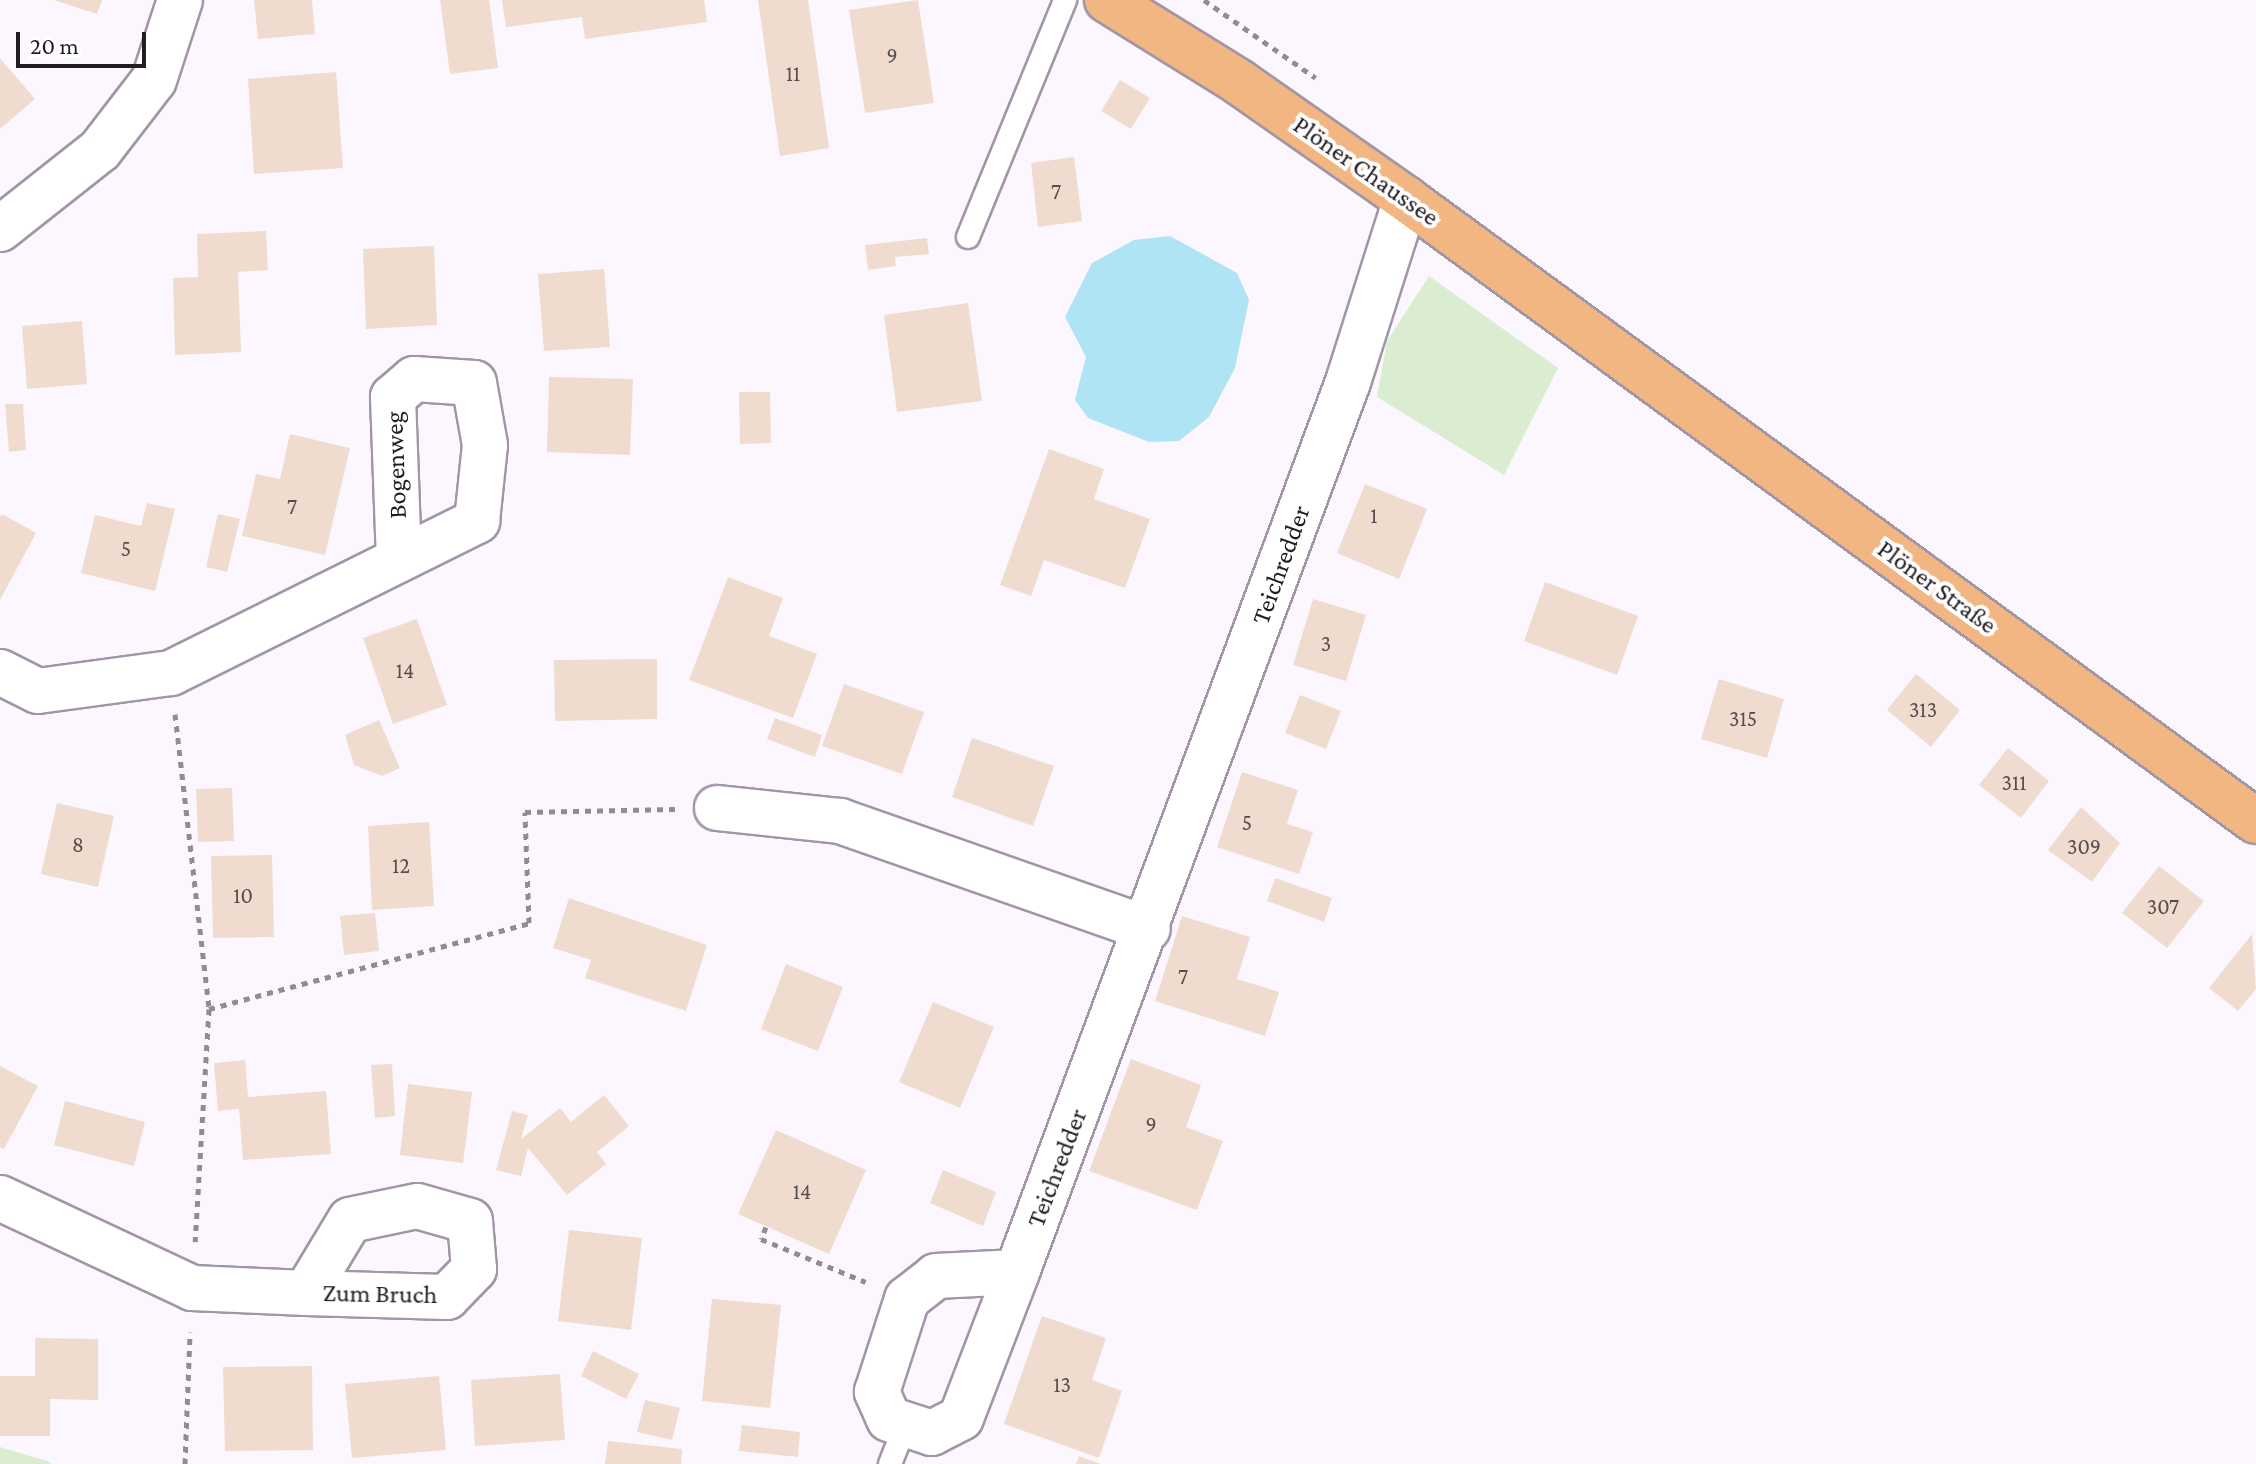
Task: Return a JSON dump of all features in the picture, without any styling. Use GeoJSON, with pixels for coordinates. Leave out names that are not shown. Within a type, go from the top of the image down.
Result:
{"type":"FeatureCollection","features":[{"type":"Feature","properties":{"kind":"main road","name":"Plöner Chaussee"},"geometry":{"type":"LineString","coordinates":[[1107,0],[1239,82],[1618,354]]}},
{"type":"Feature","properties":{"kind":"main road","name":"Plöner Straße"},"geometry":{"type":"LineString","coordinates":[[1618,354],[2256,821]]}},
{"type":"Feature","properties":{"kind":"street"},"geometry":{"type":"LineString","coordinates":[[0,229],[100,150],[154,80],[180,0]]}},
{"type":"Feature","properties":{"kind":"street","name":"Teichredder"},"geometry":{"type":"LineString","coordinates":[[907,1299],[877,1392],[897,1445],[932,1433],[961,1418],[1148,929],[1348,382],[1406,199]]}},
{"type":"Feature","properties":{"kind":"street","name":"Bogenweg"},"geometry":{"type":"LineString","coordinates":[[0,672],[38,691],[171,673],[399,558]]}},
{"type":"Feature","properties":{"kind":"street"},"geometry":{"type":"LineString","coordinates":[[717,808],[840,821],[1148,929]]}},
{"type":"Feature","properties":{"kind":"street","name":"Zum Bruch"},"geometry":{"type":"LineString","coordinates":[[0,1198],[192,1288],[306,1293]]}},
{"type":"Feature","properties":{"kind":"street"},"geometry":{"type":"LineString","coordinates":[[907,1299],[936,1276],[1017,1272]]}},
{"type":"Feature","properties":{"kind":"lane"},"geometry":{"type":"LineString","coordinates":[[968,237],[1065,0]]}},
{"type":"Feature","properties":{"kind":"path"},"geometry":{"type":"LineString","coordinates":[[171,673],[209,1009],[185,1464]]}},
{"type":"Feature","properties":{"kind":"path"},"geometry":{"type":"LineString","coordinates":[[209,1009],[529,923],[525,812],[717,808]]}},
{"type":"Feature","properties":{"kind":"path"},"geometry":{"type":"LineString","coordinates":[[766,1227],[761,1239],[907,1299]]}},
{"type":"Feature","properties":{"kind":"green space"},"geometry":{"type":"Polygon","coordinates":[[[1429,276],[1558,368],[1504,475],[1377,397],[1387,341],[1429,276]]]}},
{"type":"Feature","properties":{"kind":"green space"},"geometry":{"type":"Polygon","coordinates":[[[0,1447],[47,1461],[52,1464],[0,1464],[0,1447]]]}},
{"type":"Feature","properties":{"kind":"water"},"geometry":{"type":"Polygon","coordinates":[[[1170,236],[1237,273],[1249,300],[1235,368],[1209,417],[1179,441],[1149,442],[1088,418],[1075,400],[1086,357],[1065,317],[1092,263],[1134,240],[1170,236]]]}},
{"type":"Feature","properties":{"kind":"building"},"geometry":{"type":"Polygon","coordinates":[[[54,0],[102,0],[97,14],[54,0]]]}},
{"type":"Feature","properties":{"kind":"building"},"geometry":{"type":"Polygon","coordinates":[[[254,0],[312,0],[315,34],[258,39],[254,0]]]}},
{"type":"Feature","properties":{"kind":"building"},"geometry":{"type":"Polygon","coordinates":[[[440,0],[489,0],[498,68],[450,74],[440,0]]]}},
{"type":"Feature","properties":{"kind":"building"},"geometry":{"type":"Polygon","coordinates":[[[502,0],[704,0],[707,22],[585,39],[582,17],[506,27],[502,0]]]}},
{"type":"Feature","properties":{"kind":"building"},"geometry":{"type":"Polygon","coordinates":[[[758,0],[808,0],[829,148],[780,156],[758,0]]]}},
{"type":"Feature","properties":{"kind":"building"},"geometry":{"type":"Polygon","coordinates":[[[918,0],[934,103],[865,113],[849,10],[918,0]]]}},
{"type":"Feature","properties":{"kind":"building"},"geometry":{"type":"Polygon","coordinates":[[[0,58],[35,99],[0,129],[0,58]]]}},
{"type":"Feature","properties":{"kind":"building"},"geometry":{"type":"Polygon","coordinates":[[[336,72],[343,168],[254,174],[248,79],[336,72]]]}},
{"type":"Feature","properties":{"kind":"building"},"geometry":{"type":"Polygon","coordinates":[[[1120,80],[1150,98],[1131,129],[1101,111],[1120,80]]]}},
{"type":"Feature","properties":{"kind":"building"},"geometry":{"type":"Polygon","coordinates":[[[1074,157],[1082,221],[1038,227],[1031,163],[1074,157]]]}},
{"type":"Feature","properties":{"kind":"building"},"geometry":{"type":"Polygon","coordinates":[[[266,231],[268,270],[238,272],[241,352],[175,355],[173,278],[198,277],[197,234],[266,231]]]}},
{"type":"Feature","properties":{"kind":"building"},"geometry":{"type":"Polygon","coordinates":[[[927,238],[929,254],[895,257],[896,266],[868,270],[865,245],[927,238]]]}},
{"type":"Feature","properties":{"kind":"building"},"geometry":{"type":"Polygon","coordinates":[[[434,246],[437,325],[366,329],[363,249],[434,246]]]}},
{"type":"Feature","properties":{"kind":"building"},"geometry":{"type":"Polygon","coordinates":[[[604,269],[610,347],[544,351],[538,274],[604,269]]]}},
{"type":"Feature","properties":{"kind":"building"},"geometry":{"type":"Polygon","coordinates":[[[968,303],[982,401],[897,412],[884,315],[968,303]]]}},
{"type":"Feature","properties":{"kind":"building"},"geometry":{"type":"Polygon","coordinates":[[[82,321],[87,384],[27,389],[22,326],[82,321]]]}},
{"type":"Feature","properties":{"kind":"building"},"geometry":{"type":"Polygon","coordinates":[[[549,377],[633,379],[630,455],[547,452],[549,377]]]}},
{"type":"Feature","properties":{"kind":"building"},"geometry":{"type":"Polygon","coordinates":[[[739,392],[770,392],[771,443],[740,444],[739,392]]]}},
{"type":"Feature","properties":{"kind":"building"},"geometry":{"type":"Polygon","coordinates":[[[5,404],[23,404],[26,450],[9,452],[5,404]]]}},
{"type":"Feature","properties":{"kind":"building"},"geometry":{"type":"Polygon","coordinates":[[[290,434],[350,448],[325,555],[242,536],[256,474],[280,479],[290,434]]]}},
{"type":"Feature","properties":{"kind":"building"},"geometry":{"type":"Polygon","coordinates":[[[1049,449],[1104,469],[1094,499],[1150,519],[1125,588],[1044,560],[1031,596],[1000,585],[1049,449]]]}},
{"type":"Feature","properties":{"kind":"building"},"geometry":{"type":"Polygon","coordinates":[[[1365,484],[1427,509],[1399,579],[1337,553],[1365,484]]]}},
{"type":"Feature","properties":{"kind":"building"},"geometry":{"type":"Polygon","coordinates":[[[147,503],[175,509],[155,591],[81,573],[95,515],[141,526],[147,503]]]}},
{"type":"Feature","properties":{"kind":"building"},"geometry":{"type":"Polygon","coordinates":[[[2,514],[36,533],[0,600],[0,517],[2,514]]]}},
{"type":"Feature","properties":{"kind":"building"},"geometry":{"type":"Polygon","coordinates":[[[218,514],[240,519],[227,572],[206,567],[218,514]]]}},
{"type":"Feature","properties":{"kind":"building"},"geometry":{"type":"Polygon","coordinates":[[[728,577],[783,598],[769,636],[817,654],[793,718],[689,680],[728,577]]]}},
{"type":"Feature","properties":{"kind":"building"},"geometry":{"type":"Polygon","coordinates":[[[1545,582],[1638,616],[1617,675],[1524,641],[1545,582]]]}},
{"type":"Feature","properties":{"kind":"building"},"geometry":{"type":"Polygon","coordinates":[[[1313,599],[1366,615],[1346,681],[1293,665],[1313,599]]]}},
{"type":"Feature","properties":{"kind":"building"},"geometry":{"type":"Polygon","coordinates":[[[417,619],[447,705],[393,724],[363,638],[417,619]]]}},
{"type":"Feature","properties":{"kind":"building"},"geometry":{"type":"Polygon","coordinates":[[[657,659],[657,719],[555,721],[554,660],[657,659]]]}},
{"type":"Feature","properties":{"kind":"building"},"geometry":{"type":"Polygon","coordinates":[[[1916,674],[1960,710],[1931,747],[1887,710],[1916,674]]]}},
{"type":"Feature","properties":{"kind":"building"},"geometry":{"type":"Polygon","coordinates":[[[1719,679],[1784,699],[1767,758],[1701,739],[1719,679]]]}},
{"type":"Feature","properties":{"kind":"building"},"geometry":{"type":"Polygon","coordinates":[[[844,684],[924,712],[902,774],[822,746],[844,684]]]}},
{"type":"Feature","properties":{"kind":"building"},"geometry":{"type":"Polygon","coordinates":[[[1300,695],[1341,711],[1326,749],[1285,733],[1300,695]]]}},
{"type":"Feature","properties":{"kind":"building"},"geometry":{"type":"Polygon","coordinates":[[[775,718],[822,735],[815,757],[767,739],[775,718]]]}},
{"type":"Feature","properties":{"kind":"building"},"geometry":{"type":"Polygon","coordinates":[[[379,720],[400,768],[382,776],[354,765],[345,735],[379,720]]]}},
{"type":"Feature","properties":{"kind":"building"},"geometry":{"type":"Polygon","coordinates":[[[972,738],[1054,766],[1033,826],[952,797],[972,738]]]}},
{"type":"Feature","properties":{"kind":"building"},"geometry":{"type":"Polygon","coordinates":[[[2008,748],[2049,781],[2021,818],[1979,785],[2008,748]]]}},
{"type":"Feature","properties":{"kind":"building"},"geometry":{"type":"Polygon","coordinates":[[[1242,772],[1298,790],[1287,824],[1313,832],[1299,874],[1217,847],[1242,772]]]}},
{"type":"Feature","properties":{"kind":"building"},"geometry":{"type":"Polygon","coordinates":[[[232,788],[234,841],[198,842],[196,789],[232,788]]]}},
{"type":"Feature","properties":{"kind":"building"},"geometry":{"type":"Polygon","coordinates":[[[57,803],[114,816],[98,887],[41,874],[57,803]]]}},
{"type":"Feature","properties":{"kind":"building"},"geometry":{"type":"Polygon","coordinates":[[[2081,807],[2120,843],[2092,882],[2048,850],[2081,807]]]}},
{"type":"Feature","properties":{"kind":"building"},"geometry":{"type":"Polygon","coordinates":[[[429,822],[434,906],[372,910],[368,826],[429,822]]]}},
{"type":"Feature","properties":{"kind":"building"},"geometry":{"type":"Polygon","coordinates":[[[272,855],[274,937],[213,938],[211,856],[272,855]]]}},
{"type":"Feature","properties":{"kind":"building"},"geometry":{"type":"Polygon","coordinates":[[[2159,866],[2204,901],[2167,948],[2122,913],[2159,866]]]}},
{"type":"Feature","properties":{"kind":"building"},"geometry":{"type":"Polygon","coordinates":[[[1275,878],[1332,898],[1324,922],[1267,901],[1275,878]]]}},
{"type":"Feature","properties":{"kind":"building"},"geometry":{"type":"Polygon","coordinates":[[[569,898],[707,945],[686,1011],[585,978],[591,960],[553,948],[569,898]]]}},
{"type":"Feature","properties":{"kind":"building"},"geometry":{"type":"Polygon","coordinates":[[[375,913],[379,951],[344,955],[340,916],[375,913]]]}},
{"type":"Feature","properties":{"kind":"building"},"geometry":{"type":"Polygon","coordinates":[[[1182,916],[1250,937],[1237,979],[1279,992],[1265,1036],[1155,1001],[1182,916]]]}},
{"type":"Feature","properties":{"kind":"building"},"geometry":{"type":"Polygon","coordinates":[[[2252,934],[2256,989],[2238,1011],[2209,988],[2252,934]]]}},
{"type":"Feature","properties":{"kind":"building"},"geometry":{"type":"Polygon","coordinates":[[[786,964],[843,987],[818,1051],[761,1029],[786,964]]]}},
{"type":"Feature","properties":{"kind":"building"},"geometry":{"type":"Polygon","coordinates":[[[933,1002],[994,1027],[960,1108],[899,1082],[933,1002]]]}},
{"type":"Feature","properties":{"kind":"building"},"geometry":{"type":"Polygon","coordinates":[[[1131,1059],[1201,1085],[1186,1127],[1223,1141],[1197,1210],[1089,1171],[1131,1059]]]}},
{"type":"Feature","properties":{"kind":"building"},"geometry":{"type":"Polygon","coordinates":[[[245,1060],[248,1097],[326,1091],[331,1154],[243,1160],[239,1109],[218,1111],[214,1063],[245,1060]]]}},
{"type":"Feature","properties":{"kind":"building"},"geometry":{"type":"Polygon","coordinates":[[[392,1064],[395,1116],[375,1118],[371,1065],[392,1064]]]}},
{"type":"Feature","properties":{"kind":"building"},"geometry":{"type":"Polygon","coordinates":[[[0,1066],[38,1086],[4,1149],[0,1147],[0,1066]]]}},
{"type":"Feature","properties":{"kind":"building"},"geometry":{"type":"Polygon","coordinates":[[[408,1084],[472,1092],[463,1163],[400,1155],[408,1084]]]}},
{"type":"Feature","properties":{"kind":"building"},"geometry":{"type":"Polygon","coordinates":[[[604,1095],[629,1126],[597,1152],[606,1164],[567,1195],[528,1148],[521,1176],[496,1170],[512,1111],[528,1115],[521,1139],[560,1108],[571,1122],[604,1095]]]}},
{"type":"Feature","properties":{"kind":"building"},"geometry":{"type":"Polygon","coordinates":[[[65,1101],[145,1122],[134,1166],[54,1145],[65,1101]]]}},
{"type":"Feature","properties":{"kind":"building"},"geometry":{"type":"Polygon","coordinates":[[[776,1130],[866,1170],[829,1254],[738,1214],[776,1130]]]}},
{"type":"Feature","properties":{"kind":"building"},"geometry":{"type":"Polygon","coordinates":[[[943,1170],[996,1192],[983,1226],[930,1203],[943,1170]]]}},
{"type":"Feature","properties":{"kind":"building"},"geometry":{"type":"Polygon","coordinates":[[[569,1230],[642,1238],[631,1330],[558,1321],[569,1230]]]}},
{"type":"Feature","properties":{"kind":"building"},"geometry":{"type":"Polygon","coordinates":[[[712,1299],[781,1305],[770,1408],[702,1401],[712,1299]]]}},
{"type":"Feature","properties":{"kind":"building"},"geometry":{"type":"Polygon","coordinates":[[[1042,1316],[1106,1338],[1092,1380],[1122,1391],[1099,1458],[1004,1424],[1042,1316]]]}},
{"type":"Feature","properties":{"kind":"building"},"geometry":{"type":"Polygon","coordinates":[[[35,1338],[98,1339],[98,1400],[50,1399],[50,1436],[0,1436],[0,1376],[35,1376],[35,1338]]]}},
{"type":"Feature","properties":{"kind":"building"},"geometry":{"type":"Polygon","coordinates":[[[593,1351],[639,1374],[626,1399],[581,1376],[593,1351]]]}},
{"type":"Feature","properties":{"kind":"building"},"geometry":{"type":"Polygon","coordinates":[[[312,1366],[313,1450],[225,1451],[223,1367],[312,1366]]]}},
{"type":"Feature","properties":{"kind":"building"},"geometry":{"type":"Polygon","coordinates":[[[560,1374],[565,1440],[475,1446],[471,1380],[560,1374]]]}},
{"type":"Feature","properties":{"kind":"building"},"geometry":{"type":"Polygon","coordinates":[[[439,1376],[446,1450],[352,1458],[345,1384],[439,1376]]]}},
{"type":"Feature","properties":{"kind":"building"},"geometry":{"type":"Polygon","coordinates":[[[645,1400],[680,1408],[672,1440],[637,1432],[645,1400]]]}},
{"type":"Feature","properties":{"kind":"building"},"geometry":{"type":"Polygon","coordinates":[[[742,1425],[800,1432],[798,1457],[739,1451],[742,1425]]]}},
{"type":"Feature","properties":{"kind":"building"},"geometry":{"type":"Polygon","coordinates":[[[608,1441],[682,1449],[681,1464],[605,1464],[608,1441]]]}},
{"type":"Feature","properties":{"kind":"building"},"geometry":{"type":"Polygon","coordinates":[[[1079,1456],[1101,1464],[1076,1464],[1079,1456]]]}}]}
